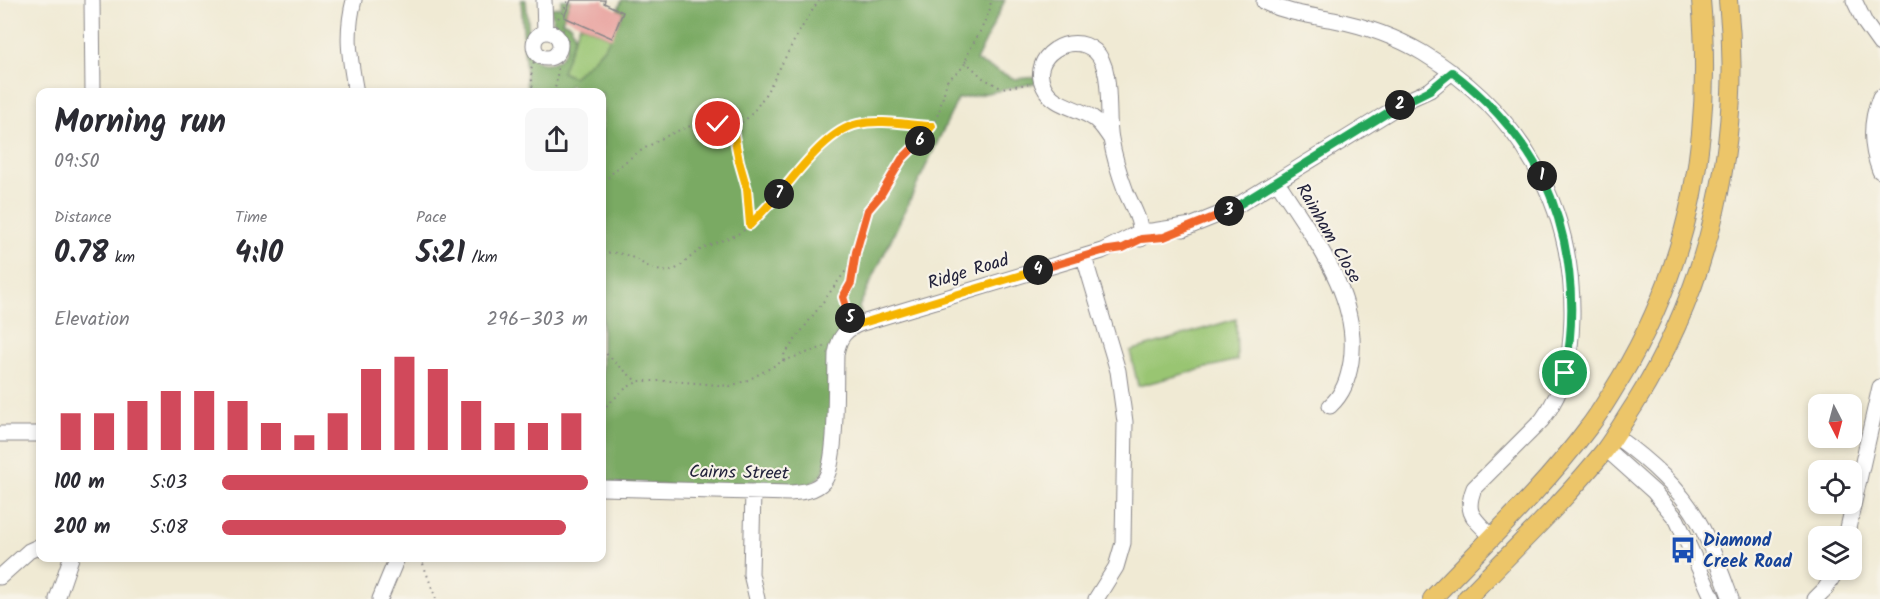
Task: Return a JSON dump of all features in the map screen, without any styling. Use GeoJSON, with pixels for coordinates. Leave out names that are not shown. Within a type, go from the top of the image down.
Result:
{"type":"FeatureCollection","features":[{"type":"Feature","properties":{"kind":"main road"},"geometry":{"type":"LineString","coordinates":[[1432,599],[1542,485],[1589,427],[1633,358],[1651,322],[1670,278],[1690,207],[1702,135],[1705,94],[1701,0]]}},
{"type":"Feature","properties":{"kind":"main road"},"geometry":{"type":"LineString","coordinates":[[1466,599],[1574,486],[1610,442],[1672,340],[1686,307],[1713,217],[1728,146],[1731,33],[1728,0]]}},
{"type":"Feature","properties":{"kind":"main road"},"geometry":{"type":"LineString","coordinates":[[1589,427],[1610,442]]}},
{"type":"Feature","properties":{"kind":"main road"},"geometry":{"type":"LineString","coordinates":[[1491,536],[1509,554]]}},
{"type":"Feature","properties":{"kind":"street"},"geometry":{"type":"LineString","coordinates":[[92,0],[93,88]]}},
{"type":"Feature","properties":{"kind":"street"},"geometry":{"type":"LineString","coordinates":[[354,0],[348,37],[355,88]]}},
{"type":"Feature","properties":{"kind":"street"},"geometry":{"type":"LineString","coordinates":[[544,0],[545,32]]}},
{"type":"Feature","properties":{"kind":"street"},"geometry":{"type":"LineString","coordinates":[[1854,0],[1865,23],[1880,44]]}},
{"type":"Feature","properties":{"kind":"street"},"geometry":{"type":"LineString","coordinates":[[1264,2],[1292,13],[1353,24],[1422,52],[1447,68],[1490,105],[1518,137],[1543,179],[1560,224],[1570,275],[1571,330],[1565,373],[1557,398],[1542,420],[1474,488],[1469,501],[1471,514],[1491,536]]}},
{"type":"Feature","properties":{"kind":"street"},"geometry":{"type":"LineString","coordinates":[[552,33],[559,38],[559,51],[548,58],[537,53],[535,41],[540,34],[552,33]]}},
{"type":"Feature","properties":{"kind":"street"},"geometry":{"type":"LineString","coordinates":[[1111,139],[1098,121],[1055,100],[1044,89],[1041,82],[1043,65],[1050,53],[1061,45],[1076,43],[1087,46],[1102,60],[1106,74],[1111,139],[1139,234]]}},
{"type":"Feature","properties":{"kind":"street","name":"Ridge Road"},"geometry":{"type":"LineString","coordinates":[[846,333],[1102,251],[1123,248],[1139,234],[1164,237],[1230,210],[1410,99],[1447,68]]}},
{"type":"Feature","properties":{"kind":"street"},"geometry":{"type":"LineString","coordinates":[[1880,97],[1875,111],[1872,134],[1880,171]]}},
{"type":"Feature","properties":{"kind":"street","name":"Rainham Close"},"geometry":{"type":"LineString","coordinates":[[1277,181],[1336,280],[1349,314],[1352,340],[1350,368],[1342,392],[1330,406]]}},
{"type":"Feature","properties":{"kind":"street"},"geometry":{"type":"LineString","coordinates":[[1084,257],[1114,354],[1122,389],[1125,422],[1123,543],[1116,567],[1096,599]]}},
{"type":"Feature","properties":{"kind":"street","name":"Cairns Street"},"geometry":{"type":"LineString","coordinates":[[606,488],[790,493],[808,491],[819,486],[828,475],[832,456],[846,333]]}},
{"type":"Feature","properties":{"kind":"street"},"geometry":{"type":"LineString","coordinates":[[1848,526],[1880,387]]}},
{"type":"Feature","properties":{"kind":"street"},"geometry":{"type":"LineString","coordinates":[[0,434],[36,434]]}},
{"type":"Feature","properties":{"kind":"street"},"geometry":{"type":"LineString","coordinates":[[1610,442],[1650,465],[1668,482],[1691,510],[1701,526],[1731,599]]}},
{"type":"Feature","properties":{"kind":"street"},"geometry":{"type":"LineString","coordinates":[[1610,442],[1677,520],[1713,599]]}},
{"type":"Feature","properties":{"kind":"street"},"geometry":{"type":"LineString","coordinates":[[1639,477],[1650,465]]}},
{"type":"Feature","properties":{"kind":"street"},"geometry":{"type":"LineString","coordinates":[[753,492],[752,574],[757,599]]}},
{"type":"Feature","properties":{"kind":"street"},"geometry":{"type":"LineString","coordinates":[[0,577],[29,551],[36,548]]}},
{"type":"Feature","properties":{"kind":"street"},"geometry":{"type":"LineString","coordinates":[[57,599],[71,562]]}},
{"type":"Feature","properties":{"kind":"street"},"geometry":{"type":"LineString","coordinates":[[380,599],[394,562]]}},
{"type":"Feature","properties":{"kind":"street"},"geometry":{"type":"LineString","coordinates":[[1815,599],[1831,580]]}},
{"type":"Feature","properties":{"kind":"path"},"geometry":{"type":"LineString","coordinates":[[555,88],[559,65],[566,54],[568,44],[558,19],[568,0]]}},
{"type":"Feature","properties":{"kind":"path"},"geometry":{"type":"LineString","coordinates":[[606,181],[610,174],[638,153],[682,129],[702,124],[732,125],[746,120],[819,0]]}},
{"type":"Feature","properties":{"kind":"path"},"geometry":{"type":"LineString","coordinates":[[606,406],[637,382],[673,381],[730,386],[748,380],[783,361],[846,333],[843,297],[850,287],[855,259],[870,206],[880,196],[902,159],[923,139],[932,126],[937,117],[947,81],[963,68],[990,9],[991,0]]}},
{"type":"Feature","properties":{"kind":"path"},"geometry":{"type":"LineString","coordinates":[[533,88],[531,70],[537,53]]}},
{"type":"Feature","properties":{"kind":"path"},"geometry":{"type":"LineString","coordinates":[[965,62],[983,78],[1001,88],[1031,83]]}},
{"type":"Feature","properties":{"kind":"path"},"geometry":{"type":"LineString","coordinates":[[606,253],[626,254],[656,269],[671,271],[697,252],[729,239],[750,225],[820,148],[843,128],[870,122],[932,126]]}},
{"type":"Feature","properties":{"kind":"path"},"geometry":{"type":"LineString","coordinates":[[732,125],[747,189],[750,225]]}},
{"type":"Feature","properties":{"kind":"path"},"geometry":{"type":"LineString","coordinates":[[783,361],[784,355],[808,320],[855,259]]}},
{"type":"Feature","properties":{"kind":"path"},"geometry":{"type":"LineString","coordinates":[[606,354],[637,382]]}},
{"type":"Feature","properties":{"kind":"path"},"geometry":{"type":"LineString","coordinates":[[422,562],[436,599]]}},
{"type":"Feature","properties":{"kind":"green space"},"geometry":{"type":"Polygon","coordinates":[[[521,0],[526,0],[531,55],[536,61],[550,63],[558,60],[566,49],[563,36],[553,20],[551,8],[561,7],[561,0],[571,0],[562,21],[571,25],[575,36],[562,72],[573,77],[609,41],[623,12],[618,9],[622,0],[1005,0],[976,61],[1015,79],[1035,77],[1036,83],[958,99],[859,307],[862,317],[848,322],[829,451],[823,474],[807,487],[606,484],[606,88],[576,88],[569,85],[567,88],[527,88],[521,0]]]}},
{"type":"Feature","properties":{"kind":"green space"},"geometry":{"type":"Polygon","coordinates":[[[580,24],[612,38],[593,61],[573,78],[561,72],[580,24]]]}},
{"type":"Feature","properties":{"kind":"green space"},"geometry":{"type":"Polygon","coordinates":[[[1236,319],[1237,360],[1138,386],[1130,351],[1236,319]]]}},
{"type":"Feature","properties":{"kind":"building"},"geometry":{"type":"Polygon","coordinates":[[[571,0],[605,0],[604,3],[623,12],[612,38],[564,17],[571,0]]]}},
{"type":"Feature","properties":{"kind":"place","name":"Diamond Creek Road"},"geometry":{"type":"Point","coordinates":[1683,550]}},
{"type":"Feature","properties":{"kind":"route"},"geometry":{"type":"LineString","coordinates":[[718,124],[732,125],[749,198],[750,225],[820,148],[843,128],[870,122],[932,126],[923,139],[902,159],[867,213],[856,252],[850,287],[843,294],[853,326],[1102,251],[1123,248],[1141,239],[1164,237],[1220,215],[1410,99],[1430,90],[1452,72],[1490,105],[1523,144],[1543,179],[1553,203],[1566,246],[1571,286],[1571,330],[1565,373]]}}]}
